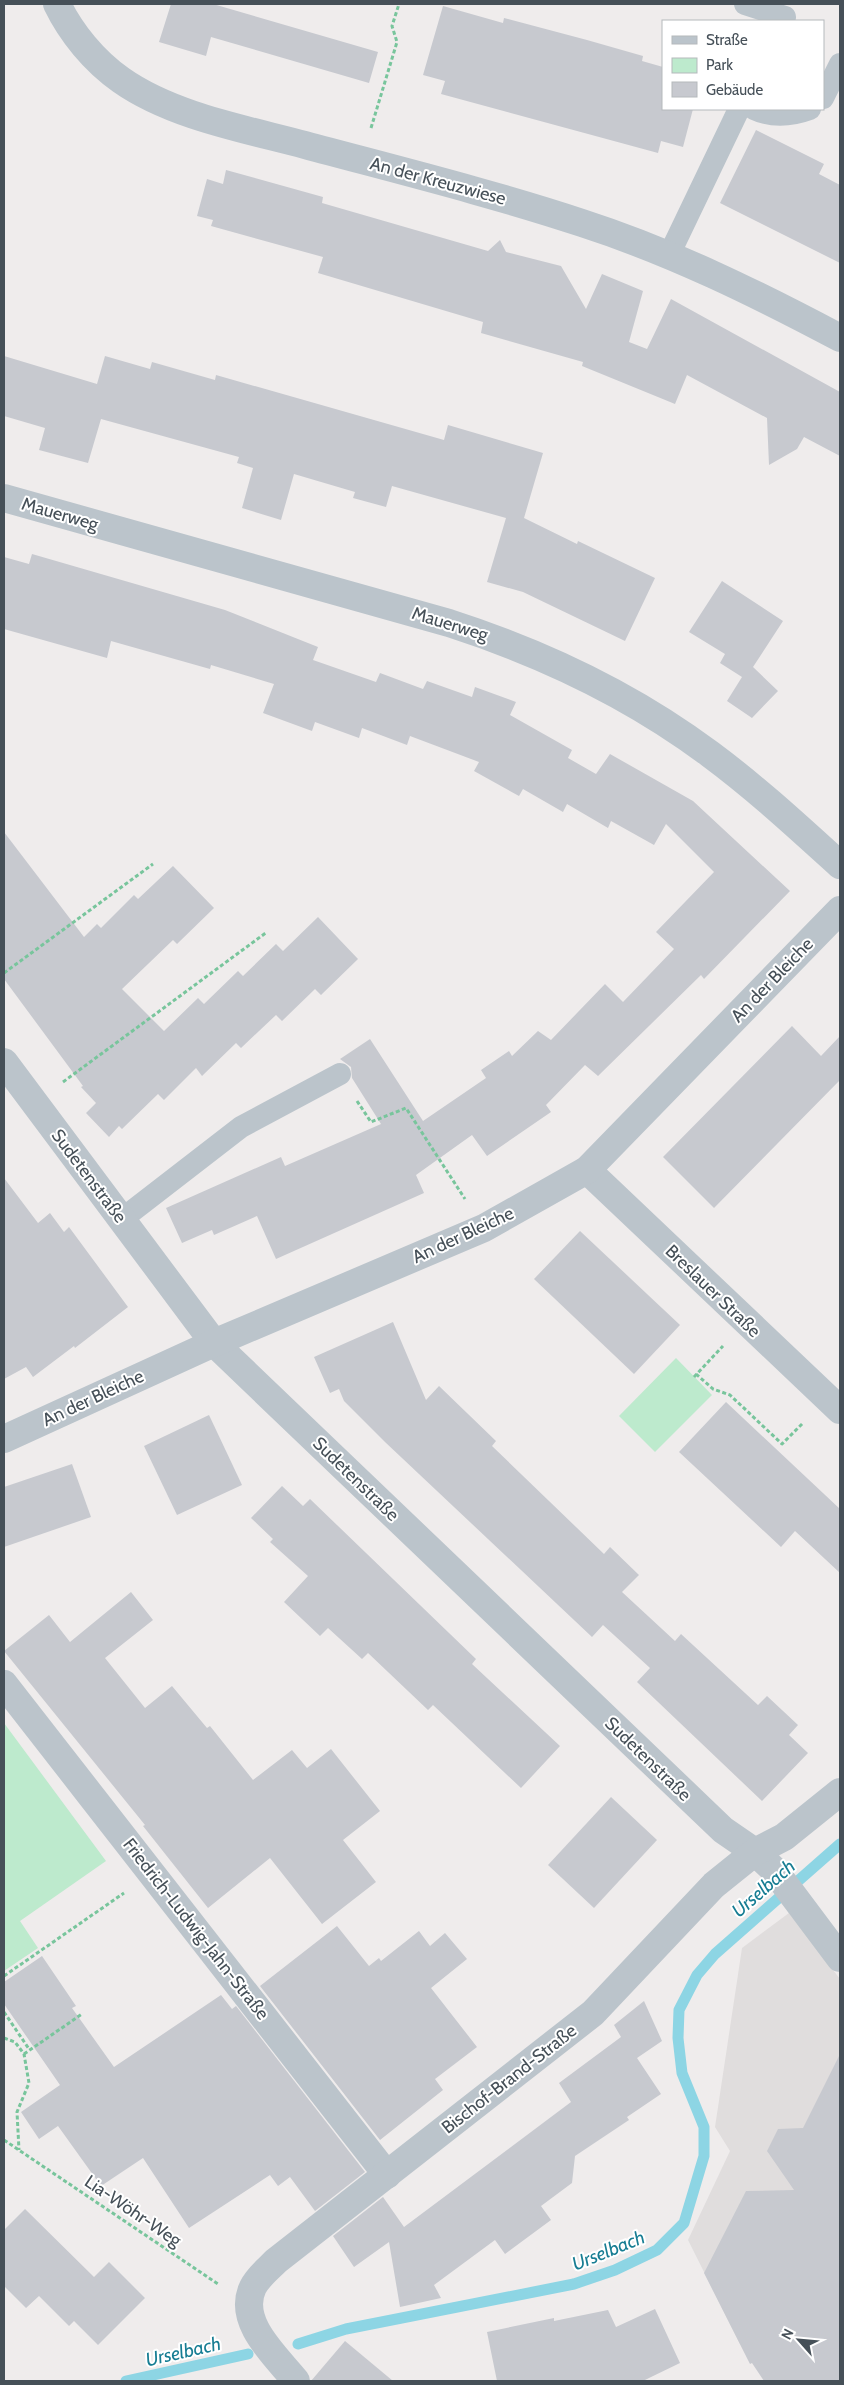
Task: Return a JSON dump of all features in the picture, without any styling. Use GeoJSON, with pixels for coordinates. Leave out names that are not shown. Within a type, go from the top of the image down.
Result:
{"type":"FeatureCollection","features":[{"type":"Feature","properties":{"kind":"street","name":"An der Kreuzwiese"},"geometry":{"type":"LineString","coordinates":[[57,4],[75,34],[94,57],[121,80],[157,100],[210,120],[488,193],[584,224],[669,255],[764,298],[840,338]]}},
{"type":"Feature","properties":{"kind":"street","name":"Mauerweg"},"geometry":{"type":"LineString","coordinates":[[4,498],[449,623],[496,638],[561,665],[613,692],[709,753],[750,785],[840,865]]}},
{"type":"Feature","properties":{"kind":"street","name":"An der Bleiche"},"geometry":{"type":"LineString","coordinates":[[4,1439],[214,1343],[484,1228],[587,1170],[840,910]]}},
{"type":"Feature","properties":{"kind":"street","name":"Sudetenstraße"},"geometry":{"type":"LineString","coordinates":[[4,1062],[214,1343],[723,1830],[764,1861],[840,1958]]}},
{"type":"Feature","properties":{"kind":"street","name":"Breslauer Straße"},"geometry":{"type":"LineString","coordinates":[[587,1170],[834,1404]]}},
{"type":"Feature","properties":{"kind":"street","name":"Friedrich-Ludwig-Jahn-Straße"},"geometry":{"type":"LineString","coordinates":[[4,1684],[151,1874],[234,1976],[386,2175]]}},
{"type":"Feature","properties":{"kind":"street","name":"Bischof-Brand-Straße"},"geometry":{"type":"LineString","coordinates":[[250,2299],[253,2288],[276,2261],[594,2013],[714,1885],[764,1861],[784,1837],[840,1792]]}},
{"type":"Feature","properties":{"kind":"street"},"geometry":{"type":"LineString","coordinates":[[250,2299],[253,2324],[260,2338],[296,2381]]}},
{"type":"Feature","properties":{"kind":"lane"},"geometry":{"type":"LineString","coordinates":[[745,4],[787,14]]}},
{"type":"Feature","properties":{"kind":"lane"},"geometry":{"type":"LineString","coordinates":[[824,96],[840,64]]}},
{"type":"Feature","properties":{"kind":"lane"},"geometry":{"type":"LineString","coordinates":[[669,255],[739,110]]}},
{"type":"Feature","properties":{"kind":"lane"},"geometry":{"type":"LineString","coordinates":[[756,110],[767,115],[796,114],[807,110]]}},
{"type":"Feature","properties":{"kind":"lane"},"geometry":{"type":"LineString","coordinates":[[122,1219],[241,1127],[340,1074]]}},
{"type":"Feature","properties":{"kind":"path"},"geometry":{"type":"LineString","coordinates":[[362,160],[397,42],[392,26],[399,4]]}},
{"type":"Feature","properties":{"kind":"path"},"geometry":{"type":"LineString","coordinates":[[4,973],[153,864]]}},
{"type":"Feature","properties":{"kind":"path"},"geometry":{"type":"LineString","coordinates":[[34,1104],[267,932]]}},
{"type":"Feature","properties":{"kind":"path"},"geometry":{"type":"LineString","coordinates":[[340,1074],[371,1122],[406,1108],[484,1228]]}},
{"type":"Feature","properties":{"kind":"path"},"geometry":{"type":"LineString","coordinates":[[746,1322],[695,1375],[713,1389],[730,1395],[782,1444],[834,1404]]}},
{"type":"Feature","properties":{"kind":"path"},"geometry":{"type":"LineString","coordinates":[[4,1976],[151,1874]]}},
{"type":"Feature","properties":{"kind":"path"},"geometry":{"type":"LineString","coordinates":[[4,2012],[29,2050]]}},
{"type":"Feature","properties":{"kind":"path"},"geometry":{"type":"LineString","coordinates":[[24,2054],[82,2014]]}},
{"type":"Feature","properties":{"kind":"path"},"geometry":{"type":"LineString","coordinates":[[4,2038],[15,2042],[24,2054],[29,2083],[17,2112],[19,2150]]}},
{"type":"Feature","properties":{"kind":"path","name":"Lia-Wöhr-Weg"},"geometry":{"type":"LineString","coordinates":[[4,2140],[223,2287],[250,2299]]}},
{"type":"Feature","properties":{"kind":"shaded area"},"geometry":{"type":"Polygon","coordinates":[[[789,1913],[840,1979],[840,2277],[740,2344],[688,2240],[730,2151],[715,2127],[742,1948],[789,1913]]]}},
{"type":"Feature","properties":{"kind":"green space"},"geometry":{"type":"Polygon","coordinates":[[[676,1358],[712,1395],[655,1452],[619,1416],[676,1358]]]}},
{"type":"Feature","properties":{"kind":"green space"},"geometry":{"type":"Polygon","coordinates":[[[4,1723],[106,1861],[20,1921],[38,1948],[4,1971],[4,1723]]]}},
{"type":"Feature","properties":{"kind":"building"},"geometry":{"type":"Polygon","coordinates":[[[171,4],[213,4],[378,52],[369,83],[211,37],[206,56],[159,42],[171,4]]]}},
{"type":"Feature","properties":{"kind":"building"},"geometry":{"type":"Polygon","coordinates":[[[443,6],[503,23],[504,18],[643,56],[642,61],[662,67],[662,110],[693,110],[683,147],[661,141],[658,153],[441,94],[445,81],[423,75],[443,6]]]}},
{"type":"Feature","properties":{"kind":"building"},"geometry":{"type":"Polygon","coordinates":[[[756,130],[824,164],[819,174],[840,185],[840,263],[720,203],[756,130]]]}},
{"type":"Feature","properties":{"kind":"building"},"geometry":{"type":"Polygon","coordinates":[[[226,170],[323,197],[322,203],[488,251],[500,240],[506,252],[561,266],[586,309],[602,274],[643,291],[629,342],[647,349],[671,299],[840,392],[840,456],[804,437],[797,449],[769,465],[767,418],[687,375],[675,404],[582,366],[583,362],[481,333],[483,322],[318,273],[323,257],[211,226],[213,220],[197,216],[207,179],[223,184],[226,170]]]}},
{"type":"Feature","properties":{"kind":"building"},"geometry":{"type":"Polygon","coordinates":[[[4,356],[97,384],[105,356],[150,369],[152,362],[215,380],[216,375],[444,440],[448,425],[543,453],[524,518],[577,544],[578,541],[655,578],[625,641],[523,592],[487,582],[506,518],[392,486],[386,507],[353,498],[355,492],[294,474],[281,520],[242,508],[253,468],[237,463],[239,457],[101,419],[88,463],[39,450],[45,428],[4,416],[4,356]]]}},
{"type":"Feature","properties":{"kind":"building"},"geometry":{"type":"Polygon","coordinates":[[[32,554],[225,610],[318,647],[313,660],[376,682],[380,673],[423,689],[427,681],[472,697],[475,687],[516,702],[510,715],[572,750],[568,758],[596,774],[610,754],[693,801],[790,891],[704,979],[701,975],[598,1076],[585,1065],[546,1105],[551,1112],[487,1156],[472,1135],[416,1175],[424,1193],[276,1259],[257,1216],[214,1235],[212,1230],[182,1243],[166,1208],[281,1157],[285,1166],[381,1124],[352,1078],[351,1067],[340,1059],[370,1039],[423,1121],[486,1078],[481,1070],[509,1051],[512,1056],[538,1031],[551,1040],[605,984],[623,1002],[674,949],[656,932],[714,872],[666,824],[654,845],[611,821],[608,828],[567,804],[563,812],[523,789],[519,796],[474,771],[479,762],[410,736],[407,745],[362,728],[359,738],[315,722],[312,731],[263,713],[274,684],[211,665],[210,669],[111,641],[107,658],[4,629],[4,557],[29,564],[32,554]]]}},
{"type":"Feature","properties":{"kind":"building"},"geometry":{"type":"Polygon","coordinates":[[[722,581],[783,621],[753,667],[778,691],[752,718],[727,701],[742,677],[720,663],[725,654],[689,632],[722,581]]]}},
{"type":"Feature","properties":{"kind":"building"},"geometry":{"type":"Polygon","coordinates":[[[4,832],[84,937],[97,924],[101,928],[134,895],[138,899],[173,866],[214,908],[177,944],[173,940],[122,989],[164,1031],[198,998],[204,1004],[238,971],[243,976],[276,944],[283,951],[318,917],[358,959],[321,995],[315,989],[282,1021],[276,1015],[241,1048],[236,1043],[202,1076],[196,1068],[164,1100],[158,1094],[122,1129],[119,1126],[109,1137],[86,1113],[96,1103],[81,1087],[83,1086],[4,979],[4,832]]]}},
{"type":"Feature","properties":{"kind":"building"},"geometry":{"type":"Polygon","coordinates":[[[792,1026],[821,1056],[840,1036],[840,1080],[714,1208],[663,1157],[792,1026]]]}},
{"type":"Feature","properties":{"kind":"building"},"geometry":{"type":"Polygon","coordinates":[[[4,1178],[38,1223],[50,1213],[64,1232],[69,1227],[128,1307],[75,1348],[74,1346],[33,1377],[26,1367],[4,1379],[4,1178]]]}},
{"type":"Feature","properties":{"kind":"building"},"geometry":{"type":"Polygon","coordinates":[[[580,1231],[680,1325],[634,1374],[534,1279],[580,1231]]]}},
{"type":"Feature","properties":{"kind":"building"},"geometry":{"type":"Polygon","coordinates":[[[393,1322],[426,1400],[439,1386],[496,1441],[492,1446],[604,1554],[610,1547],[639,1575],[622,1592],[675,1641],[681,1634],[758,1705],[767,1696],[798,1725],[789,1735],[808,1753],[762,1801],[637,1682],[650,1668],[603,1625],[592,1637],[385,1442],[344,1401],[339,1389],[330,1393],[314,1357],[393,1322]]]}},
{"type":"Feature","properties":{"kind":"building"},"geometry":{"type":"Polygon","coordinates":[[[726,1402],[840,1509],[840,1573],[795,1531],[781,1547],[679,1452],[726,1402]]]}},
{"type":"Feature","properties":{"kind":"building"},"geometry":{"type":"Polygon","coordinates":[[[209,1415],[242,1485],[177,1515],[144,1446],[209,1415]]]}},
{"type":"Feature","properties":{"kind":"building"},"geometry":{"type":"Polygon","coordinates":[[[72,1464],[91,1517],[4,1547],[4,1487],[72,1464]]]}},
{"type":"Feature","properties":{"kind":"building"},"geometry":{"type":"Polygon","coordinates":[[[282,1486],[303,1506],[310,1499],[476,1659],[472,1664],[560,1746],[521,1788],[433,1705],[428,1710],[368,1653],[362,1659],[328,1628],[320,1636],[284,1602],[308,1576],[270,1542],[273,1539],[251,1518],[282,1486]]]}},
{"type":"Feature","properties":{"kind":"building"},"geometry":{"type":"Polygon","coordinates":[[[131,1592],[153,1620],[105,1658],[145,1708],[172,1686],[207,1728],[210,1726],[253,1780],[292,1750],[307,1768],[331,1749],[380,1811],[343,1840],[376,1882],[322,1924],[270,1858],[208,1908],[143,1826],[145,1825],[4,1651],[49,1615],[70,1642],[131,1592]]]}},
{"type":"Feature","properties":{"kind":"building"},"geometry":{"type":"Polygon","coordinates":[[[611,1797],[657,1840],[594,1908],[548,1865],[611,1797]]]}},
{"type":"Feature","properties":{"kind":"building"},"geometry":{"type":"Polygon","coordinates":[[[337,1926],[369,1966],[379,1958],[381,1961],[419,1931],[430,1946],[445,1933],[467,1959],[431,1988],[477,2047],[435,2079],[443,2090],[380,2140],[260,1986],[337,1926]]]}},
{"type":"Feature","properties":{"kind":"building"},"geometry":{"type":"Polygon","coordinates":[[[42,1956],[76,2006],[72,2008],[114,2067],[221,1995],[232,2009],[236,2006],[365,2172],[315,2211],[290,2177],[278,2186],[270,2175],[189,2228],[143,2158],[101,2186],[58,2126],[39,2139],[21,2112],[60,2085],[4,2004],[4,1982],[42,1956]]]}},
{"type":"Feature","properties":{"kind":"building"},"geometry":{"type":"Polygon","coordinates":[[[644,2001],[662,2041],[637,2058],[661,2094],[627,2117],[629,2120],[575,2156],[572,2183],[541,2206],[551,2220],[505,2254],[495,2240],[434,2285],[441,2298],[400,2307],[389,2242],[354,2267],[333,2236],[383,2197],[404,2227],[571,2102],[559,2083],[621,2037],[614,2025],[644,2001]]]}},
{"type":"Feature","properties":{"kind":"building"},"geometry":{"type":"Polygon","coordinates":[[[840,2054],[840,2381],[764,2381],[752,2363],[750,2364],[704,2273],[746,2191],[794,2190],[767,2151],[778,2129],[803,2128],[840,2054]]]}},
{"type":"Feature","properties":{"kind":"building"},"geometry":{"type":"Polygon","coordinates":[[[25,2209],[94,2277],[109,2262],[145,2298],[98,2345],[74,2321],[69,2326],[39,2296],[26,2308],[4,2286],[4,2230],[25,2209]]]}},
{"type":"Feature","properties":{"kind":"building"},"geometry":{"type":"Polygon","coordinates":[[[655,2309],[680,2363],[643,2381],[497,2381],[487,2332],[554,2318],[554,2321],[608,2310],[616,2327],[655,2309]]]}},
{"type":"Feature","properties":{"kind":"building"},"geometry":{"type":"Polygon","coordinates":[[[345,2341],[393,2381],[311,2381],[345,2341]]]}},
{"type":"Feature","properties":{"kind":"waterway","name":"Urselbach"},"geometry":{"type":"LineString","coordinates":[[298,2344],[346,2329],[574,2284],[615,2270],[657,2250],[684,2223],[704,2156],[704,2127],[682,2073],[678,2038],[679,2010],[697,1975],[715,1954],[840,1844]]}},
{"type":"Feature","properties":{"kind":"waterway","name":"Urselbach"},"geometry":{"type":"LineString","coordinates":[[126,2381],[248,2354]]}}]}
